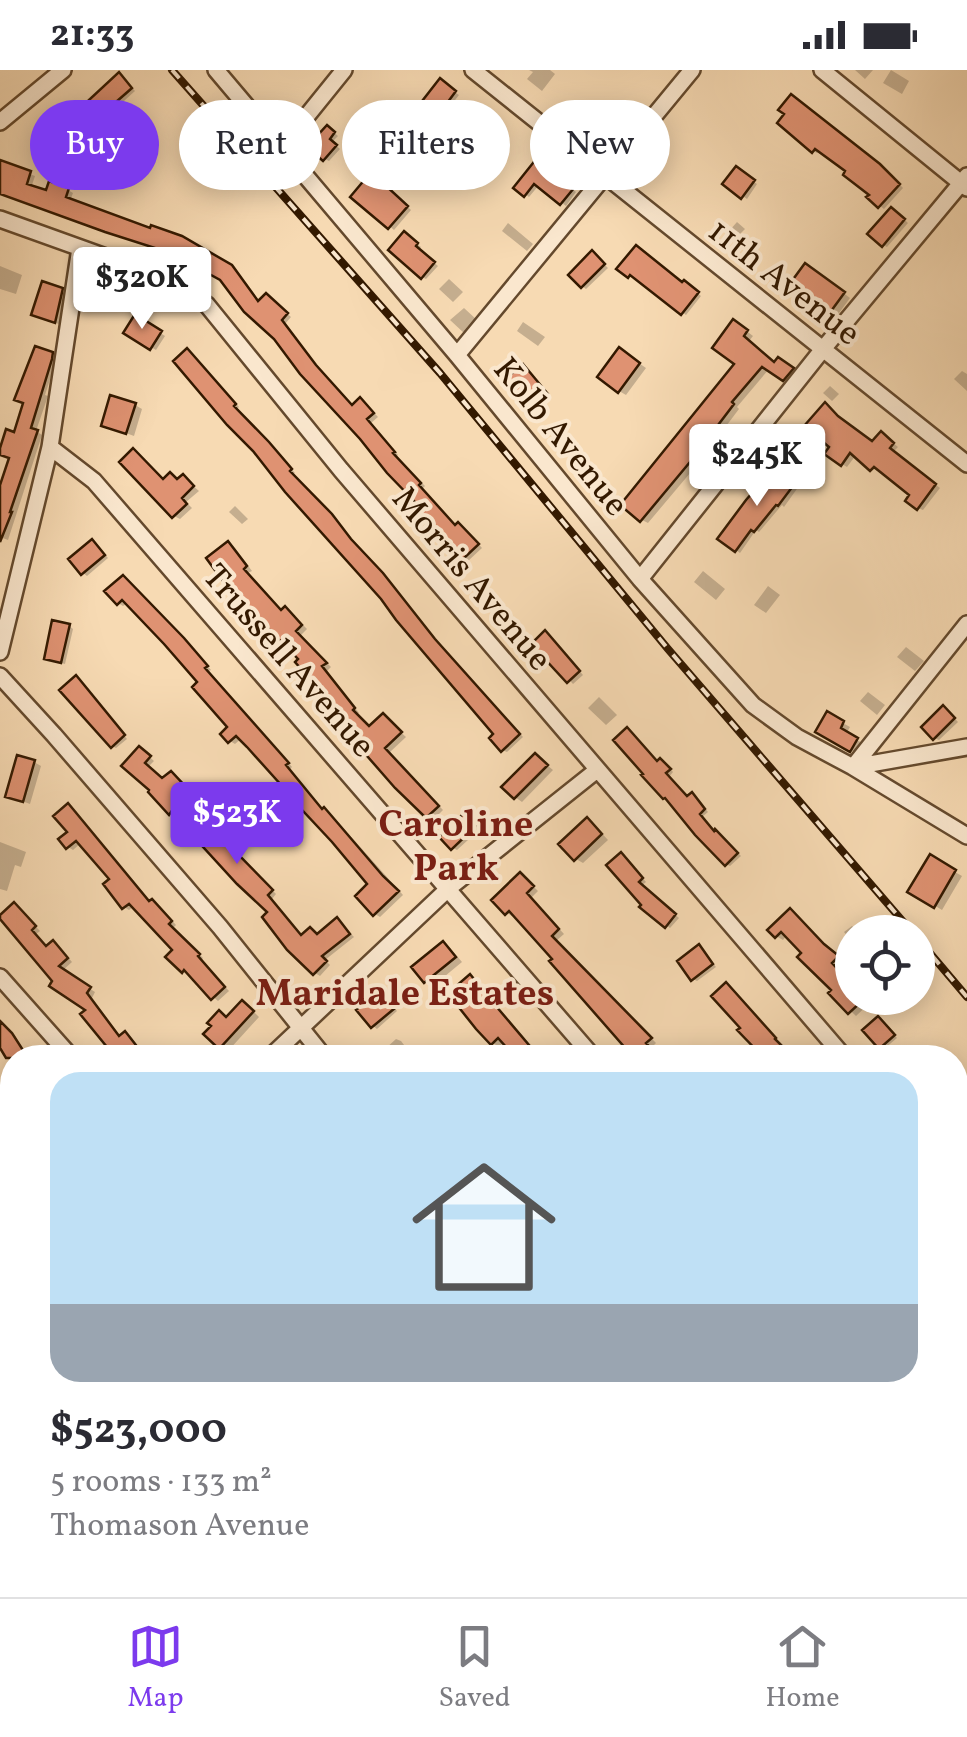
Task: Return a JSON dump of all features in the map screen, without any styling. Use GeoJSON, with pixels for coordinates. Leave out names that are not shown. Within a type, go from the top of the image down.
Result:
{"type":"FeatureCollection","features":[{"type":"Feature","properties":{"kind":"street"},"geometry":{"type":"LineString","coordinates":[[0,122],[63,70]]}},
{"type":"Feature","properties":{"kind":"street","name":"Kolb Avenue"},"geometry":{"type":"LineString","coordinates":[[216,70],[241,100]]}},
{"type":"Feature","properties":{"kind":"street"},"geometry":{"type":"LineString","coordinates":[[320,100],[344,70]]}},
{"type":"Feature","properties":{"kind":"street","name":"11th Avenue"},"geometry":{"type":"LineString","coordinates":[[473,70],[530,116]]}},
{"type":"Feature","properties":{"kind":"street"},"geometry":{"type":"LineString","coordinates":[[667,100],[692,70]]}},
{"type":"Feature","properties":{"kind":"street"},"geometry":{"type":"LineString","coordinates":[[640,579],[823,350],[965,183],[822,70]]}},
{"type":"Feature","properties":{"kind":"street","name":"Kolb Avenue"},"geometry":{"type":"LineString","coordinates":[[317,190],[640,579],[752,705],[797,737],[967,836]]}},
{"type":"Feature","properties":{"kind":"street"},"geometry":{"type":"LineString","coordinates":[[457,355],[593,190]]}},
{"type":"Feature","properties":{"kind":"street","name":"11th Avenue"},"geometry":{"type":"LineString","coordinates":[[622,190],[967,464]]}},
{"type":"Feature","properties":{"kind":"street","name":"Morris Avenue"},"geometry":{"type":"LineString","coordinates":[[0,219],[178,284],[208,305],[341,470],[834,1045]]}},
{"type":"Feature","properties":{"kind":"street"},"geometry":{"type":"LineString","coordinates":[[0,652],[50,447],[80,248]]}},
{"type":"Feature","properties":{"kind":"street","name":"Trussell Avenue"},"geometry":{"type":"LineString","coordinates":[[50,447],[94,481],[583,1045]]}},
{"type":"Feature","properties":{"kind":"street"},"geometry":{"type":"LineString","coordinates":[[853,767],[967,624]]}},
{"type":"Feature","properties":{"kind":"street"},"geometry":{"type":"LineString","coordinates":[[0,676],[220,927],[314,1045]]}},
{"type":"Feature","properties":{"kind":"street"},"geometry":{"type":"LineString","coordinates":[[853,767],[967,748]]}},
{"type":"Feature","properties":{"kind":"street"},"geometry":{"type":"LineString","coordinates":[[284,1045],[448,888],[597,770]]}},
{"type":"Feature","properties":{"kind":"street"},"geometry":{"type":"LineString","coordinates":[[0,976],[61,1045]]}},
{"type":"Feature","properties":{"kind":"building"},"geometry":{"type":"Polygon","coordinates":[[[119,72],[132,88],[118,100],[89,100],[119,72]]]}},
{"type":"Feature","properties":{"kind":"building"},"geometry":{"type":"Polygon","coordinates":[[[440,78],[456,91],[449,100],[423,100],[440,78]]]}},
{"type":"Feature","properties":{"kind":"building"},"geometry":{"type":"Polygon","coordinates":[[[791,94],[900,184],[878,208],[866,197],[869,195],[843,175],[845,171],[815,149],[812,153],[777,123],[784,114],[778,110],[791,94]]]}},
{"type":"Feature","properties":{"kind":"building"},"geometry":{"type":"Polygon","coordinates":[[[327,125],[335,132],[330,139],[337,145],[323,161],[322,160],[322,130],[327,125]]]}},
{"type":"Feature","properties":{"kind":"building"},"geometry":{"type":"Polygon","coordinates":[[[0,160],[30,171],[30,190],[68,190],[66,197],[182,236],[232,265],[258,301],[266,293],[288,313],[282,320],[316,365],[352,405],[360,397],[374,413],[367,419],[393,453],[455,525],[458,522],[479,544],[462,560],[220,280],[183,257],[0,194],[0,160]]]}},
{"type":"Feature","properties":{"kind":"building"},"geometry":{"type":"Polygon","coordinates":[[[736,166],[755,180],[741,199],[722,184],[736,166]]]}},
{"type":"Feature","properties":{"kind":"building"},"geometry":{"type":"Polygon","coordinates":[[[530,167],[530,189],[524,197],[513,188],[530,167]]]}},
{"type":"Feature","properties":{"kind":"building"},"geometry":{"type":"Polygon","coordinates":[[[356,190],[391,190],[408,206],[388,229],[350,197],[356,190]]]}},
{"type":"Feature","properties":{"kind":"building"},"geometry":{"type":"Polygon","coordinates":[[[541,190],[572,190],[560,205],[541,190]]]}},
{"type":"Feature","properties":{"kind":"building"},"geometry":{"type":"Polygon","coordinates":[[[891,207],[905,219],[882,247],[867,234],[891,207]]]}},
{"type":"Feature","properties":{"kind":"building"},"geometry":{"type":"Polygon","coordinates":[[[404,231],[435,262],[421,279],[388,250],[404,231]]]}},
{"type":"Feature","properties":{"kind":"building"},"geometry":{"type":"Polygon","coordinates":[[[636,245],[699,292],[681,315],[630,275],[628,278],[616,269],[636,245]]]}},
{"type":"Feature","properties":{"kind":"building"},"geometry":{"type":"Polygon","coordinates":[[[592,250],[605,264],[581,288],[568,275],[592,250]]]}},
{"type":"Feature","properties":{"kind":"building"},"geometry":{"type":"Polygon","coordinates":[[[805,263],[845,292],[826,318],[786,289],[805,263]]]}},
{"type":"Feature","properties":{"kind":"building"},"geometry":{"type":"Polygon","coordinates":[[[42,281],[63,288],[55,323],[31,315],[42,281]]]}},
{"type":"Feature","properties":{"kind":"building"},"geometry":{"type":"Polygon","coordinates":[[[135,314],[162,331],[150,350],[123,333],[135,314]]]}},
{"type":"Feature","properties":{"kind":"building"},"geometry":{"type":"Polygon","coordinates":[[[733,319],[748,330],[744,336],[774,362],[778,357],[794,368],[783,381],[762,367],[640,522],[620,505],[734,364],[712,348],[733,319]]]}},
{"type":"Feature","properties":{"kind":"building"},"geometry":{"type":"Polygon","coordinates":[[[35,346],[53,352],[52,359],[31,428],[38,430],[0,542],[0,485],[9,458],[0,455],[0,448],[6,429],[14,432],[23,403],[14,400],[35,346]]]}},
{"type":"Feature","properties":{"kind":"building"},"geometry":{"type":"Polygon","coordinates":[[[619,347],[640,363],[618,393],[597,377],[619,347]]]}},
{"type":"Feature","properties":{"kind":"building"},"geometry":{"type":"Polygon","coordinates":[[[187,348],[520,734],[501,752],[489,738],[493,734],[381,599],[173,361],[187,348]]]}},
{"type":"Feature","properties":{"kind":"building"},"geometry":{"type":"Polygon","coordinates":[[[523,364],[548,394],[531,409],[505,379],[523,364]]]}},
{"type":"Feature","properties":{"kind":"building"},"geometry":{"type":"Polygon","coordinates":[[[110,395],[136,403],[126,434],[101,426],[110,395]]]}},
{"type":"Feature","properties":{"kind":"building"},"geometry":{"type":"Polygon","coordinates":[[[825,402],[872,441],[881,431],[894,443],[890,448],[936,484],[917,510],[905,501],[909,495],[874,467],[870,471],[850,453],[841,466],[824,454],[829,447],[804,426],[825,402]]]}},
{"type":"Feature","properties":{"kind":"building"},"geometry":{"type":"Polygon","coordinates":[[[133,448],[163,479],[170,472],[177,479],[183,474],[194,486],[182,498],[187,504],[172,518],[119,462],[133,448]]]}},
{"type":"Feature","properties":{"kind":"building"},"geometry":{"type":"Polygon","coordinates":[[[779,467],[796,482],[735,552],[717,539],[746,500],[779,467]]]}},
{"type":"Feature","properties":{"kind":"building"},"geometry":{"type":"Polygon","coordinates":[[[92,539],[105,555],[81,575],[68,559],[92,539]]]}},
{"type":"Feature","properties":{"kind":"building"},"geometry":{"type":"Polygon","coordinates":[[[228,541],[247,566],[244,569],[281,610],[285,606],[302,625],[296,631],[327,663],[322,666],[353,710],[369,726],[383,713],[402,732],[385,748],[439,806],[426,818],[347,733],[323,694],[295,662],[298,659],[225,584],[206,558],[228,541]]]}},
{"type":"Feature","properties":{"kind":"building"},"geometry":{"type":"Polygon","coordinates":[[[123,575],[184,638],[208,666],[205,668],[289,763],[286,765],[322,809],[399,891],[373,916],[355,896],[367,884],[247,747],[236,736],[228,743],[220,734],[227,727],[192,687],[197,682],[122,600],[117,605],[104,591],[123,575]]]}},
{"type":"Feature","properties":{"kind":"building"},"geometry":{"type":"Polygon","coordinates":[[[52,620],[70,624],[61,663],[44,659],[52,620]]]}},
{"type":"Feature","properties":{"kind":"building"},"geometry":{"type":"Polygon","coordinates":[[[545,630],[580,671],[567,683],[531,644],[545,630]]]}},
{"type":"Feature","properties":{"kind":"building"},"geometry":{"type":"Polygon","coordinates":[[[76,675],[125,735],[111,748],[59,690],[76,675]]]}},
{"type":"Feature","properties":{"kind":"building"},"geometry":{"type":"Polygon","coordinates":[[[943,705],[955,718],[933,740],[921,727],[943,705]]]}},
{"type":"Feature","properties":{"kind":"building"},"geometry":{"type":"Polygon","coordinates":[[[827,711],[844,721],[841,728],[858,738],[850,752],[815,732],[827,711]]]}},
{"type":"Feature","properties":{"kind":"building"},"geometry":{"type":"Polygon","coordinates":[[[627,727],[657,761],[660,758],[671,769],[666,773],[687,796],[692,792],[705,809],[700,814],[738,853],[725,866],[613,740],[627,727]]]}},
{"type":"Feature","properties":{"kind":"building"},"geometry":{"type":"Polygon","coordinates":[[[139,746],[151,756],[145,763],[162,778],[171,771],[185,786],[176,794],[222,840],[230,831],[244,845],[236,852],[273,890],[268,895],[301,935],[310,927],[317,934],[337,917],[350,934],[322,956],[327,961],[313,975],[287,950],[262,917],[267,912],[121,766],[139,746]]]}},
{"type":"Feature","properties":{"kind":"building"},"geometry":{"type":"Polygon","coordinates":[[[535,753],[548,765],[514,799],[501,787],[535,753]]]}},
{"type":"Feature","properties":{"kind":"building"},"geometry":{"type":"Polygon","coordinates":[[[17,755],[35,760],[23,802],[5,797],[17,755]]]}},
{"type":"Feature","properties":{"kind":"building"},"geometry":{"type":"Polygon","coordinates":[[[68,803],[225,987],[211,1000],[184,970],[182,973],[165,957],[172,950],[129,904],[122,909],[103,884],[109,879],[76,841],[66,849],[58,839],[67,832],[53,816],[68,803]]]}},
{"type":"Feature","properties":{"kind":"building"},"geometry":{"type":"Polygon","coordinates":[[[464,813],[476,826],[451,850],[439,837],[464,813]]]}},
{"type":"Feature","properties":{"kind":"building"},"geometry":{"type":"Polygon","coordinates":[[[587,817],[602,834],[574,861],[558,844],[587,817]]]}},
{"type":"Feature","properties":{"kind":"building"},"geometry":{"type":"Polygon","coordinates":[[[621,852],[643,878],[639,882],[676,914],[665,928],[639,907],[606,865],[621,852]]]}},
{"type":"Feature","properties":{"kind":"building"},"geometry":{"type":"Polygon","coordinates":[[[930,854],[956,870],[934,908],[907,892],[930,854]]]}},
{"type":"Feature","properties":{"kind":"building"},"geometry":{"type":"Polygon","coordinates":[[[520,872],[534,886],[527,893],[559,929],[552,936],[652,1038],[648,1045],[623,1045],[509,911],[505,915],[491,900],[520,872]]]}},
{"type":"Feature","properties":{"kind":"building"},"geometry":{"type":"Polygon","coordinates":[[[14,902],[36,926],[32,930],[46,946],[53,940],[68,958],[59,966],[91,987],[87,993],[119,1036],[125,1031],[136,1045],[105,1045],[80,1014],[85,1010],[49,986],[52,981],[0,915],[14,902]]]}},
{"type":"Feature","properties":{"kind":"building"},"geometry":{"type":"Polygon","coordinates":[[[790,908],[835,953],[835,1000],[828,993],[831,990],[797,957],[801,953],[781,932],[775,938],[767,930],[790,908]]]}},
{"type":"Feature","properties":{"kind":"building"},"geometry":{"type":"Polygon","coordinates":[[[443,941],[456,957],[424,983],[411,967],[443,941]]]}},
{"type":"Feature","properties":{"kind":"building"},"geometry":{"type":"Polygon","coordinates":[[[699,944],[713,964],[691,981],[677,961],[699,944]]]}},
{"type":"Feature","properties":{"kind":"building"},"geometry":{"type":"Polygon","coordinates":[[[470,974],[529,1045],[504,1045],[498,1038],[491,1045],[453,1000],[461,993],[455,987],[470,974]]]}},
{"type":"Feature","properties":{"kind":"building"},"geometry":{"type":"Polygon","coordinates":[[[726,982],[781,1045],[751,1045],[711,996],[726,982]]]}},
{"type":"Feature","properties":{"kind":"building"},"geometry":{"type":"Polygon","coordinates":[[[380,990],[395,1008],[371,1028],[356,1010],[380,990]]]}},
{"type":"Feature","properties":{"kind":"building"},"geometry":{"type":"Polygon","coordinates":[[[242,1000],[254,1011],[223,1045],[215,1045],[203,1034],[211,1026],[207,1023],[219,1010],[226,1017],[242,1000]]]}},
{"type":"Feature","properties":{"kind":"building"},"geometry":{"type":"Polygon","coordinates":[[[878,1016],[895,1035],[884,1045],[875,1045],[862,1030],[878,1016]]]}},
{"type":"Feature","properties":{"kind":"building"},"geometry":{"type":"Polygon","coordinates":[[[0,1021],[20,1045],[0,1045],[0,1021]]]}},
{"type":"Feature","properties":{"kind":"railway"},"geometry":{"type":"LineString","coordinates":[[172,70],[440,373],[668,649],[897,915]]}},
{"type":"Feature","properties":{"kind":"railway"},"geometry":{"type":"LineString","coordinates":[[935,959],[967,997]]}},
{"type":"Feature","properties":{"kind":"district","name":"Caroline Park"},"geometry":{"type":"Point","coordinates":[456,844]}},
{"type":"Feature","properties":{"kind":"district","name":"Maridale Estates"},"geometry":{"type":"Point","coordinates":[405,992]}}]}
